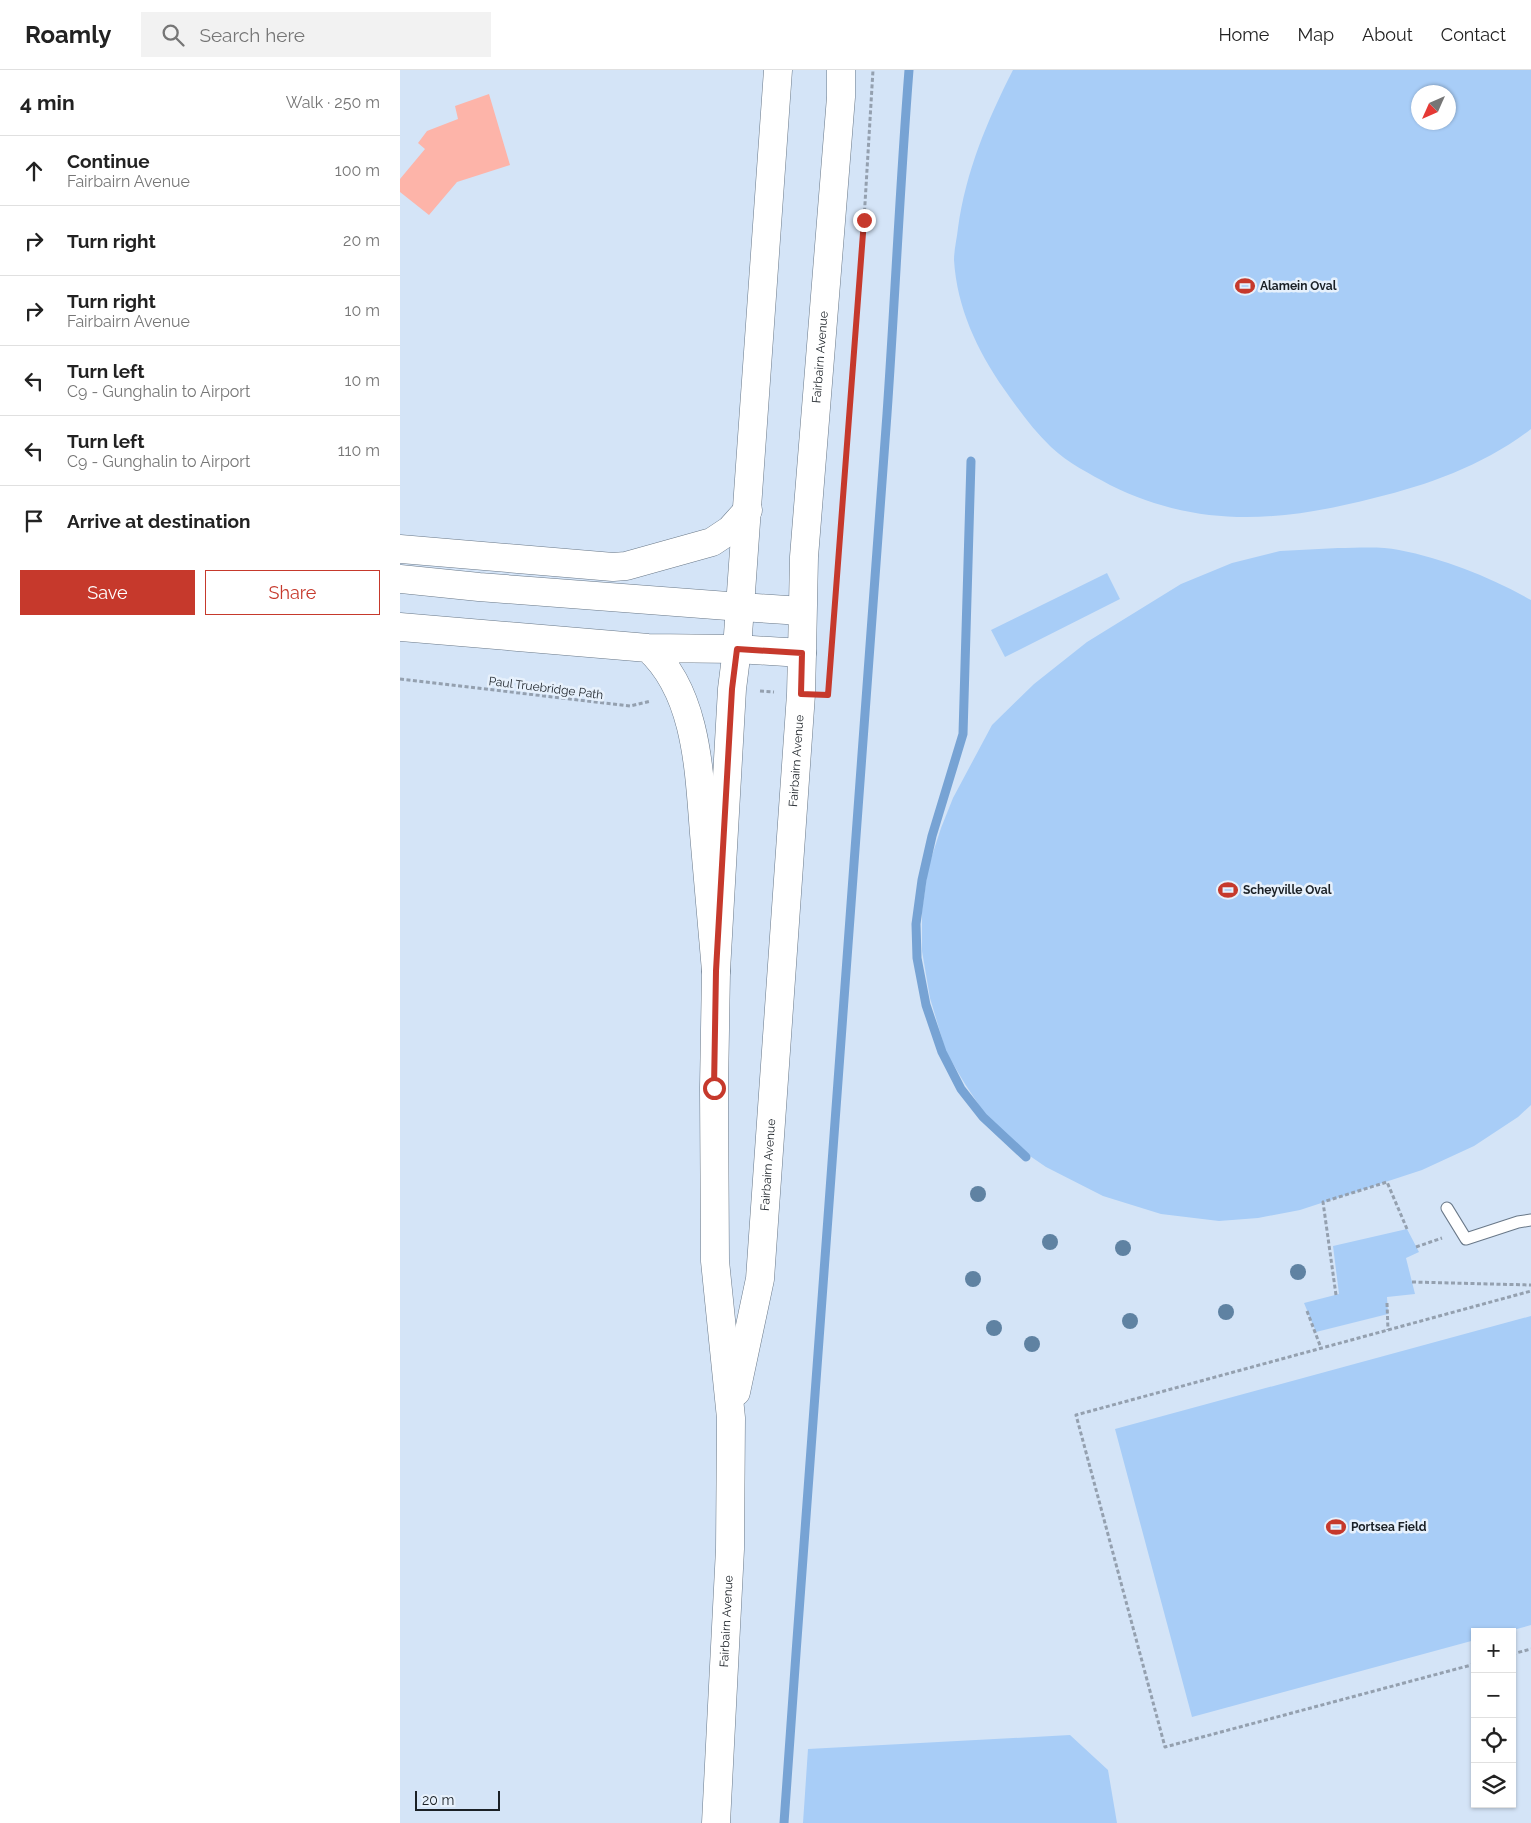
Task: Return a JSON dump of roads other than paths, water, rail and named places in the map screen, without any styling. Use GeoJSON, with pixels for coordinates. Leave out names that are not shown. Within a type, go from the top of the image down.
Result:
{"type":"FeatureCollection","features":[{"type":"Feature","properties":{"kind":"main road","name":"Fairbairn Avenue"},"geometry":{"type":"LineString","coordinates":[[716,1823],[730,1549],[731,1418],[715,1261],[714,1088],[716,971],[732,689],[741,607],[778,70]]}},
{"type":"Feature","properties":{"kind":"main road","name":"Fairbairn Avenue"},"geometry":{"type":"LineString","coordinates":[[731,1418],[760,1279],[801,694],[804,557],[841,70]]}},
{"type":"Feature","properties":{"kind":"main road"},"geometry":{"type":"LineString","coordinates":[[400,549],[613,567],[626,566],[712,542],[730,530],[748,510]]}},
{"type":"Feature","properties":{"kind":"main road"},"geometry":{"type":"LineString","coordinates":[[400,579],[479,587],[802,611]]}},
{"type":"Feature","properties":{"kind":"main road"},"geometry":{"type":"LineString","coordinates":[[400,627],[648,648],[737,649],[802,653]]}},
{"type":"Feature","properties":{"kind":"main road"},"geometry":{"type":"LineString","coordinates":[[648,648],[669,671],[678,690],[691,730],[700,779],[716,971]]}},
{"type":"Feature","properties":{"kind":"lane"},"geometry":{"type":"LineString","coordinates":[[1447,1208],[1466,1239],[1518,1222],[1531,1220]]}},
{"type":"Feature","properties":{"kind":"waterway"},"geometry":{"type":"LineString","coordinates":[[784,1823],[887,414],[909,70]]}},
{"type":"Feature","properties":{"kind":"waterway"},"geometry":{"type":"LineString","coordinates":[[971,461],[963,734],[932,836],[922,880],[916,924],[917,958],[926,1005],[942,1052],[961,1089],[983,1117],[1026,1157]]}},
{"type":"Feature","properties":{"kind":"place","name":"Alamein Oval"},"geometry":{"type":"Point","coordinates":[1245,286]}},
{"type":"Feature","properties":{"kind":"place","name":"Scheyville Oval"},"geometry":{"type":"Point","coordinates":[1228,890]}},
{"type":"Feature","properties":{"kind":"place","name":"Portsea Field"},"geometry":{"type":"Point","coordinates":[1336,1527]}}]}
